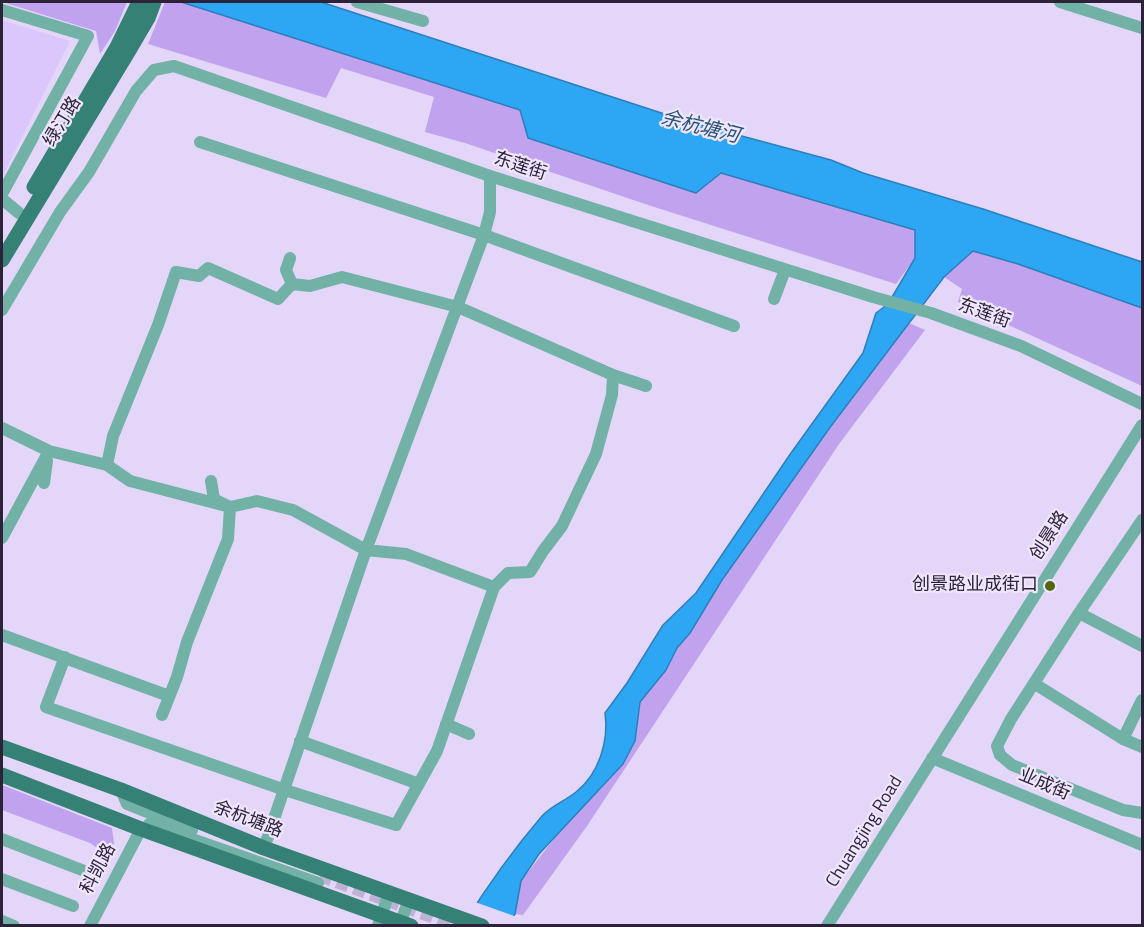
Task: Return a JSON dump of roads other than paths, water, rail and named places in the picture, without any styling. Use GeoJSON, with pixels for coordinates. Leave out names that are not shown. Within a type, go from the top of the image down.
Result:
{"type":"FeatureCollection","features":[{"type":"Feature","properties":{"kind":"main road","name":"绿汀路"},"geometry":{"type":"LineString","coordinates":[[2,242],[6,205],[140,11],[154,2]]}},
{"type":"Feature","properties":{"kind":"main road","name":"绿汀路"},"geometry":{"type":"LineString","coordinates":[[2,260],[140,11]]}},
{"type":"Feature","properties":{"kind":"main road","name":"余杭塘路"},"geometry":{"type":"LineString","coordinates":[[2,747],[121,790],[264,848],[482,926]]}},
{"type":"Feature","properties":{"kind":"main road"},"geometry":{"type":"LineString","coordinates":[[2,775],[380,920],[404,924]]}},
{"type":"Feature","properties":{"kind":"street"},"geometry":{"type":"LineString","coordinates":[[357,2],[423,21]]}},
{"type":"Feature","properties":{"kind":"street"},"geometry":{"type":"LineString","coordinates":[[1060,2],[1143,28]]}},
{"type":"Feature","properties":{"kind":"street"},"geometry":{"type":"LineString","coordinates":[[2,10],[88,36],[6,205]]}},
{"type":"Feature","properties":{"kind":"street","name":"东莲街"},"geometry":{"type":"LineString","coordinates":[[2,310],[60,212],[89,172],[136,91],[154,70],[174,66],[490,176],[785,270],[931,313],[1021,346],[1143,404]]}},
{"type":"Feature","properties":{"kind":"street"},"geometry":{"type":"LineString","coordinates":[[200,142],[484,235],[734,326]]}},
{"type":"Feature","properties":{"kind":"street"},"geometry":{"type":"LineString","coordinates":[[264,848],[366,550],[484,235],[490,212],[490,176]]}},
{"type":"Feature","properties":{"kind":"street"},"geometry":{"type":"LineString","coordinates":[[290,258],[286,270],[292,284]]}},
{"type":"Feature","properties":{"kind":"street"},"geometry":{"type":"LineString","coordinates":[[106,465],[113,436],[158,325],[176,272],[198,276],[208,268],[278,299],[292,284]]}},
{"type":"Feature","properties":{"kind":"street"},"geometry":{"type":"LineString","coordinates":[[774,299],[785,270]]}},
{"type":"Feature","properties":{"kind":"street"},"geometry":{"type":"LineString","coordinates":[[292,284],[310,286],[342,277],[458,307],[613,375],[646,386]]}},
{"type":"Feature","properties":{"kind":"street"},"geometry":{"type":"LineString","coordinates":[[65,657],[46,707],[285,790],[396,825],[437,751],[494,587],[508,573],[530,572],[562,526],[596,454],[612,395],[613,375]]}},
{"type":"Feature","properties":{"kind":"street","name":"创景路"},"geometry":{"type":"LineString","coordinates":[[932,758],[1143,425]]}},
{"type":"Feature","properties":{"kind":"street"},"geometry":{"type":"LineString","coordinates":[[2,428],[49,450],[106,465],[130,481],[230,507],[257,501],[293,510],[366,550],[406,554],[494,587]]}},
{"type":"Feature","properties":{"kind":"street"},"geometry":{"type":"LineString","coordinates":[[44,483],[49,450]]}},
{"type":"Feature","properties":{"kind":"street"},"geometry":{"type":"LineString","coordinates":[[2,538],[49,450]]}},
{"type":"Feature","properties":{"kind":"street"},"geometry":{"type":"LineString","coordinates":[[211,481],[214,499],[230,507]]}},
{"type":"Feature","properties":{"kind":"street"},"geometry":{"type":"LineString","coordinates":[[162,715],[177,677],[187,642],[228,539],[230,507]]}},
{"type":"Feature","properties":{"kind":"street"},"geometry":{"type":"LineString","coordinates":[[1143,520],[1011,719],[997,746],[1000,755],[1012,765],[1123,810],[1143,813]]}},
{"type":"Feature","properties":{"kind":"street"},"geometry":{"type":"LineString","coordinates":[[1080,613],[1143,646]]}},
{"type":"Feature","properties":{"kind":"street"},"geometry":{"type":"LineString","coordinates":[[2,635],[169,696]]}},
{"type":"Feature","properties":{"kind":"street"},"geometry":{"type":"LineString","coordinates":[[1035,684],[1123,739],[1143,747]]}},
{"type":"Feature","properties":{"kind":"street"},"geometry":{"type":"LineString","coordinates":[[1123,739],[1143,700]]}},
{"type":"Feature","properties":{"kind":"street"},"geometry":{"type":"LineString","coordinates":[[446,724],[469,734]]}},
{"type":"Feature","properties":{"kind":"street"},"geometry":{"type":"LineString","coordinates":[[300,741],[419,784]]}},
{"type":"Feature","properties":{"kind":"street","name":"业成街"},"geometry":{"type":"LineString","coordinates":[[932,758],[1143,845]]}},
{"type":"Feature","properties":{"kind":"street","name":"Chuangjing Road"},"geometry":{"type":"LineString","coordinates":[[827,926],[932,758]]}},
{"type":"Feature","properties":{"kind":"street"},"geometry":{"type":"LineString","coordinates":[[102,814],[123,815],[319,880],[127,804],[121,790]]}},
{"type":"Feature","properties":{"kind":"street","name":"科凯路"},"geometry":{"type":"LineString","coordinates":[[90,926],[141,830]]}},
{"type":"Feature","properties":{"kind":"street"},"geometry":{"type":"LineString","coordinates":[[2,839],[87,872]]}},
{"type":"Feature","properties":{"kind":"street"},"geometry":{"type":"LineString","coordinates":[[2,879],[73,906]]}},
{"type":"Feature","properties":{"kind":"street"},"geometry":{"type":"LineString","coordinates":[[380,920],[389,893]]}},
{"type":"Feature","properties":{"kind":"street"},"geometry":{"type":"LineString","coordinates":[[404,924],[409,900]]}},
{"type":"Feature","properties":{"kind":"street"},"geometry":{"type":"LineString","coordinates":[[2,921],[14,926]]}},
{"type":"Feature","properties":{"kind":"water","name":"余杭塘河"},"geometry":{"type":"Polygon","coordinates":[[[181,2],[321,2],[686,121],[831,160],[863,173],[983,209],[1142,262],[1142,308],[1018,264],[973,251],[944,277],[831,426],[722,580],[690,633],[677,648],[666,670],[640,702],[635,741],[623,764],[539,854],[521,881],[515,914],[507,925],[463,925],[500,869],[542,816],[576,792],[591,776],[604,746],[605,713],[627,683],[663,625],[696,593],[791,453],[863,353],[876,313],[888,304],[915,258],[915,230],[721,173],[696,193],[528,138],[520,110],[181,2]]]}},
{"type":"Feature","properties":{"kind":"tunnel"},"geometry":{"type":"LineString","coordinates":[[320,876],[456,926]]}},
{"type":"Feature","properties":{"kind":"place","name":"创景路业成街口"},"geometry":{"type":"Point","coordinates":[1050,586]}}]}
